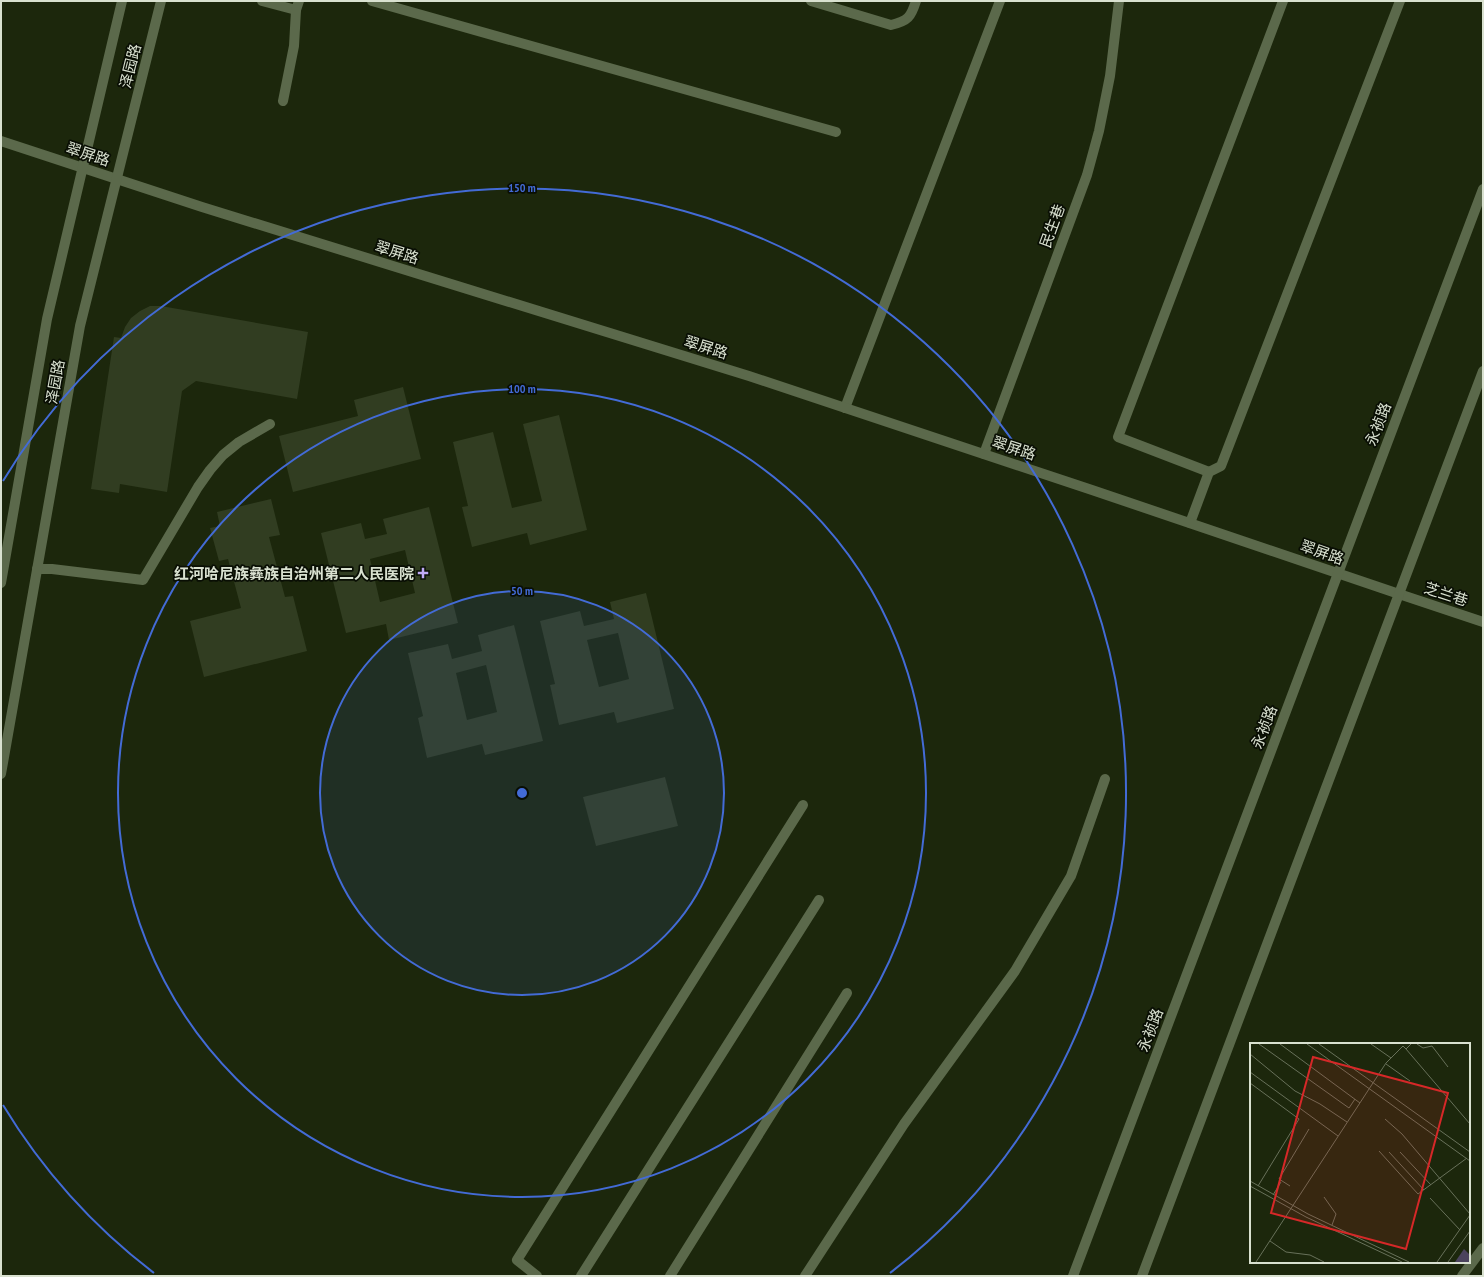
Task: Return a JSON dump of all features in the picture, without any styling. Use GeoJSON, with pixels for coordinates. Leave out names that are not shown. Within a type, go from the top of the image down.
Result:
{"type":"FeatureCollection","features":[{"type":"Feature","properties":{"kind":"street","name":"泽园路"},"geometry":{"type":"LineString","coordinates":[[1,583],[47,319],[122,1]]}},
{"type":"Feature","properties":{"kind":"street","name":"泽园路"},"geometry":{"type":"LineString","coordinates":[[1,774],[80,326],[161,1]]}},
{"type":"Feature","properties":{"kind":"street"},"geometry":{"type":"LineString","coordinates":[[262,1],[297,6],[294,46],[283,101]]}},
{"type":"Feature","properties":{"kind":"street"},"geometry":{"type":"LineString","coordinates":[[372,1],[836,132]]}},
{"type":"Feature","properties":{"kind":"street"},"geometry":{"type":"LineString","coordinates":[[810,1],[892,25],[902,22],[908,18],[912,13],[916,1]]}},
{"type":"Feature","properties":{"kind":"street"},"geometry":{"type":"LineString","coordinates":[[845,408],[1000,1]]}},
{"type":"Feature","properties":{"kind":"street","name":"民生巷"},"geometry":{"type":"LineString","coordinates":[[984,454],[1087,175],[1110,76],[1119,1]]}},
{"type":"Feature","properties":{"kind":"street"},"geometry":{"type":"LineString","coordinates":[[1209,472],[1118,437],[1282,1]]}},
{"type":"Feature","properties":{"kind":"street"},"geometry":{"type":"LineString","coordinates":[[1190,523],[1209,472],[1221,466],[1400,1]]}},
{"type":"Feature","properties":{"kind":"street","name":"翠屏路"},"geometry":{"type":"LineString","coordinates":[[1,141],[210,210],[748,376],[1399,594]]}},
{"type":"Feature","properties":{"kind":"street","name":"永祯路"},"geometry":{"type":"LineString","coordinates":[[1073,1276],[1483,189]]}},
{"type":"Feature","properties":{"kind":"street"},"geometry":{"type":"LineString","coordinates":[[1142,1276],[1483,371]]}},
{"type":"Feature","properties":{"kind":"street"},"geometry":{"type":"LineString","coordinates":[[37,569],[52,569],[143,580],[198,487],[210,470],[223,455],[239,442],[270,424]]}},
{"type":"Feature","properties":{"kind":"street","name":"芝兰巷"},"geometry":{"type":"LineString","coordinates":[[1399,594],[1483,622]]}},
{"type":"Feature","properties":{"kind":"street"},"geometry":{"type":"LineString","coordinates":[[805,1276],[904,1124],[1014,971],[1071,876],[1105,779]]}},
{"type":"Feature","properties":{"kind":"street"},"geometry":{"type":"LineString","coordinates":[[537,1276],[517,1260],[803,805]]}},
{"type":"Feature","properties":{"kind":"street"},"geometry":{"type":"LineString","coordinates":[[581,1276],[819,900]]}},
{"type":"Feature","properties":{"kind":"street"},"geometry":{"type":"LineString","coordinates":[[670,1276],[847,993]]}},
{"type":"Feature","properties":{"kind":"street"},"geometry":{"type":"LineString","coordinates":[[1462,1276],[1483,1248]]}},
{"type":"Feature","properties":{"kind":"building"},"geometry":{"type":"Polygon","coordinates":[[[150,306],[161,306],[308,332],[297,399],[196,381],[182,391],[167,492],[120,484],[119,493],[91,489],[114,337],[121,338],[125,327],[131,318],[150,306]]]}},
{"type":"Feature","properties":{"kind":"building"},"geometry":{"type":"Polygon","coordinates":[[[403,387],[421,459],[293,492],[279,436],[358,416],[354,400],[403,387]]]}},
{"type":"Feature","properties":{"kind":"building"},"geometry":{"type":"Polygon","coordinates":[[[559,415],[587,530],[530,545],[527,533],[472,547],[462,507],[468,506],[453,442],[493,432],[512,508],[542,501],[523,424],[559,415]]]}},
{"type":"Feature","properties":{"kind":"building"},"geometry":{"type":"Polygon","coordinates":[[[271,499],[280,535],[269,537],[285,597],[293,596],[307,651],[204,677],[190,621],[241,608],[228,559],[219,561],[210,528],[220,526],[217,512],[271,499]]]}},
{"type":"Feature","properties":{"kind":"building"},"geometry":{"type":"Polygon","coordinates":[[[429,507],[458,623],[389,640],[386,624],[346,633],[321,533],[361,523],[365,539],[387,534],[383,519],[429,507]],[[405,550],[370,559],[380,602],[415,593],[405,550]]]}},
{"type":"Feature","properties":{"kind":"building"},"geometry":{"type":"Polygon","coordinates":[[[646,593],[674,709],[617,723],[614,712],[559,725],[550,685],[555,684],[540,621],[580,611],[584,626],[614,619],[610,602],[646,593]],[[618,633],[587,640],[599,687],[629,679],[618,633]]]}},
{"type":"Feature","properties":{"kind":"building"},"geometry":{"type":"Polygon","coordinates":[[[514,625],[543,741],[485,755],[482,744],[427,758],[418,718],[423,716],[408,653],[448,644],[452,659],[482,651],[478,635],[514,625]],[[486,665],[456,673],[467,720],[497,712],[486,665]]]}},
{"type":"Feature","properties":{"kind":"building"},"geometry":{"type":"Polygon","coordinates":[[[665,777],[678,826],[596,846],[583,797],[665,777]]]}},
{"type":"Feature","properties":{"kind":"place","name":"红河哈尼族彝族自治州第二人民医院"},"geometry":{"type":"Point","coordinates":[423,573]}}]}
